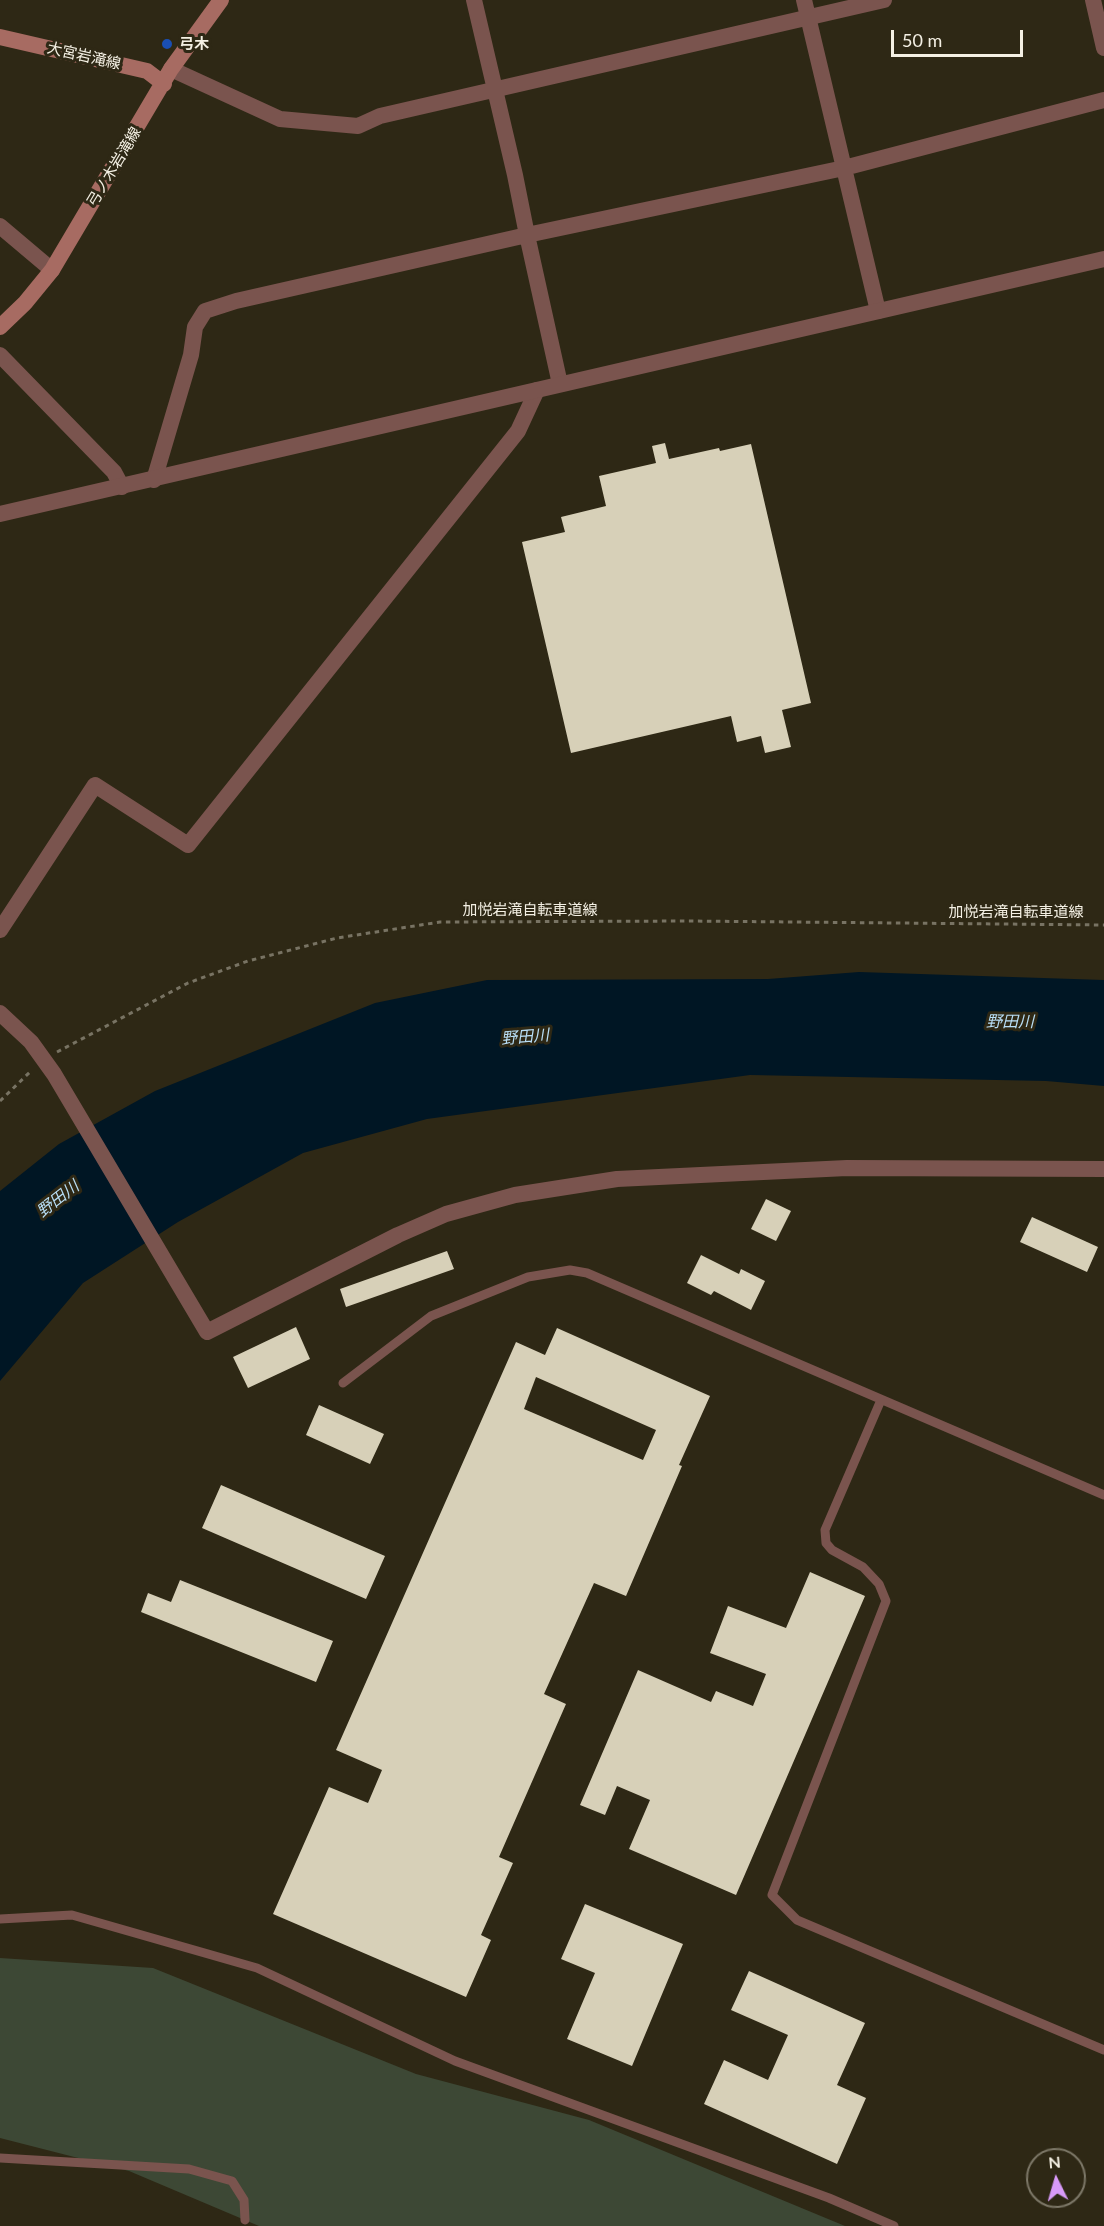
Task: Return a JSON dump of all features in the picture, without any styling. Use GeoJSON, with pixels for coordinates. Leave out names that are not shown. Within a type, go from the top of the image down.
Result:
{"type":"FeatureCollection","features":[{"type":"Feature","properties":{"kind":"main road","name":"弓ノ木岩滝線"},"geometry":{"type":"LineString","coordinates":[[0,327],[25,303],[52,270],[168,76],[220,0]]}},
{"type":"Feature","properties":{"kind":"main road","name":"大宮岩滝線"},"geometry":{"type":"LineString","coordinates":[[0,37],[168,76]]}},
{"type":"Feature","properties":{"kind":"street"},"geometry":{"type":"LineString","coordinates":[[474,0],[561,384]]}},
{"type":"Feature","properties":{"kind":"street"},"geometry":{"type":"LineString","coordinates":[[804,0],[878,311]]}},
{"type":"Feature","properties":{"kind":"street"},"geometry":{"type":"LineString","coordinates":[[168,76],[280,119],[358,126],[380,116],[884,0]]}},
{"type":"Feature","properties":{"kind":"street"},"geometry":{"type":"LineString","coordinates":[[1093,0],[1104,48]]}},
{"type":"Feature","properties":{"kind":"street"},"geometry":{"type":"LineString","coordinates":[[154,480],[191,355],[195,327],[206,311],[236,301],[527,235],[844,168],[1104,100]]}},
{"type":"Feature","properties":{"kind":"street"},"geometry":{"type":"LineString","coordinates":[[0,226],[52,270]]}},
{"type":"Feature","properties":{"kind":"street"},"geometry":{"type":"LineString","coordinates":[[0,514],[1104,259]]}},
{"type":"Feature","properties":{"kind":"street"},"geometry":{"type":"LineString","coordinates":[[0,355],[114,472],[122,487]]}},
{"type":"Feature","properties":{"kind":"street"},"geometry":{"type":"LineString","coordinates":[[0,930],[95,786],[188,845],[518,431],[537,390]]}},
{"type":"Feature","properties":{"kind":"street"},"geometry":{"type":"LineString","coordinates":[[0,1013],[30,1042],[54,1074],[207,1332],[398,1235],[446,1214],[515,1195],[616,1179],[847,1168],[1104,1169]]}},
{"type":"Feature","properties":{"kind":"lane"},"geometry":{"type":"LineString","coordinates":[[343,1383],[431,1316],[528,1278],[570,1270],[586,1273],[1104,1495]]}},
{"type":"Feature","properties":{"kind":"lane"},"geometry":{"type":"LineString","coordinates":[[881,1400],[825,1530],[826,1543],[832,1550],[863,1567],[879,1584],[886,1601],[772,1895],[797,1920],[1104,2050]]}},
{"type":"Feature","properties":{"kind":"lane"},"geometry":{"type":"LineString","coordinates":[[0,1919],[72,1915],[257,1968],[455,2061],[829,2198],[894,2226]]}},
{"type":"Feature","properties":{"kind":"lane"},"geometry":{"type":"LineString","coordinates":[[0,2158],[189,2169],[232,2181],[244,2200],[245,2220]]}},
{"type":"Feature","properties":{"kind":"path","name":"加悦岩滝自転車道線"},"geometry":{"type":"LineString","coordinates":[[0,1101],[43,1059],[188,983],[248,961],[338,938],[440,922],[689,921],[1104,925]]}},
{"type":"Feature","properties":{"kind":"green space"},"geometry":{"type":"Polygon","coordinates":[[[0,1958],[153,1968],[416,2074],[589,2120],[845,2226],[259,2226],[129,2171],[0,2138],[0,1958]]]}},
{"type":"Feature","properties":{"kind":"water","name":"野田川"},"geometry":{"type":"Polygon","coordinates":[[[859,972],[1104,980],[1104,1086],[1046,1081],[750,1075],[427,1119],[303,1153],[178,1222],[83,1283],[0,1381],[0,1191],[59,1144],[155,1091],[375,1003],[487,980],[768,979],[859,972]]]}},
{"type":"Feature","properties":{"kind":"building"},"geometry":{"type":"Polygon","coordinates":[[[665,443],[669,459],[719,448],[720,451],[751,444],[811,703],[782,710],[791,747],[765,753],[761,736],[737,742],[731,716],[571,753],[522,542],[565,532],[561,517],[606,506],[599,476],[656,463],[652,446],[665,443]]]}},
{"type":"Feature","properties":{"kind":"building"},"geometry":{"type":"Polygon","coordinates":[[[766,1199],[791,1211],[776,1241],[751,1229],[766,1199]]]}},
{"type":"Feature","properties":{"kind":"building"},"geometry":{"type":"Polygon","coordinates":[[[1032,1217],[1098,1247],[1087,1272],[1020,1242],[1032,1217]]]}},
{"type":"Feature","properties":{"kind":"building"},"geometry":{"type":"Polygon","coordinates":[[[447,1251],[454,1269],[346,1307],[340,1289],[447,1251]]]}},
{"type":"Feature","properties":{"kind":"building"},"geometry":{"type":"Polygon","coordinates":[[[701,1255],[739,1274],[741,1269],[765,1281],[751,1310],[714,1291],[711,1295],[687,1283],[701,1255]]]}},
{"type":"Feature","properties":{"kind":"building"},"geometry":{"type":"Polygon","coordinates":[[[296,1327],[310,1359],[248,1388],[233,1357],[296,1327]]]}},
{"type":"Feature","properties":{"kind":"building"},"geometry":{"type":"Polygon","coordinates":[[[557,1328],[710,1396],[679,1465],[682,1466],[626,1596],[594,1583],[544,1694],[566,1704],[499,1857],[513,1863],[481,1935],[491,1940],[466,1997],[273,1914],[329,1787],[368,1803],[382,1770],[336,1750],[516,1342],[545,1355],[557,1328]],[[536,1377],[524,1409],[643,1460],[656,1430],[536,1377]]]}},
{"type":"Feature","properties":{"kind":"building"},"geometry":{"type":"Polygon","coordinates":[[[319,1405],[384,1434],[370,1464],[306,1435],[319,1405]]]}},
{"type":"Feature","properties":{"kind":"building"},"geometry":{"type":"Polygon","coordinates":[[[221,1485],[385,1556],[366,1599],[202,1528],[221,1485]]]}},
{"type":"Feature","properties":{"kind":"building"},"geometry":{"type":"Polygon","coordinates":[[[810,1572],[865,1596],[736,1895],[629,1849],[650,1800],[617,1786],[605,1815],[580,1805],[638,1670],[711,1702],[716,1691],[753,1706],[766,1674],[710,1653],[728,1606],[786,1628],[810,1572]]]}},
{"type":"Feature","properties":{"kind":"building"},"geometry":{"type":"Polygon","coordinates":[[[180,1580],[333,1641],[316,1682],[141,1612],[148,1593],[171,1602],[180,1580]]]}},
{"type":"Feature","properties":{"kind":"building"},"geometry":{"type":"Polygon","coordinates":[[[585,1904],[683,1944],[632,2066],[567,2039],[595,1973],[561,1959],[585,1904]]]}},
{"type":"Feature","properties":{"kind":"building"},"geometry":{"type":"Polygon","coordinates":[[[749,1971],[865,2023],[837,2085],[866,2098],[837,2164],[704,2104],[724,2060],[768,2080],[788,2035],[731,2010],[749,1971]]]}},
{"type":"Feature","properties":{"kind":"place","name":"弓木"},"geometry":{"type":"Point","coordinates":[167,44]}}]}
